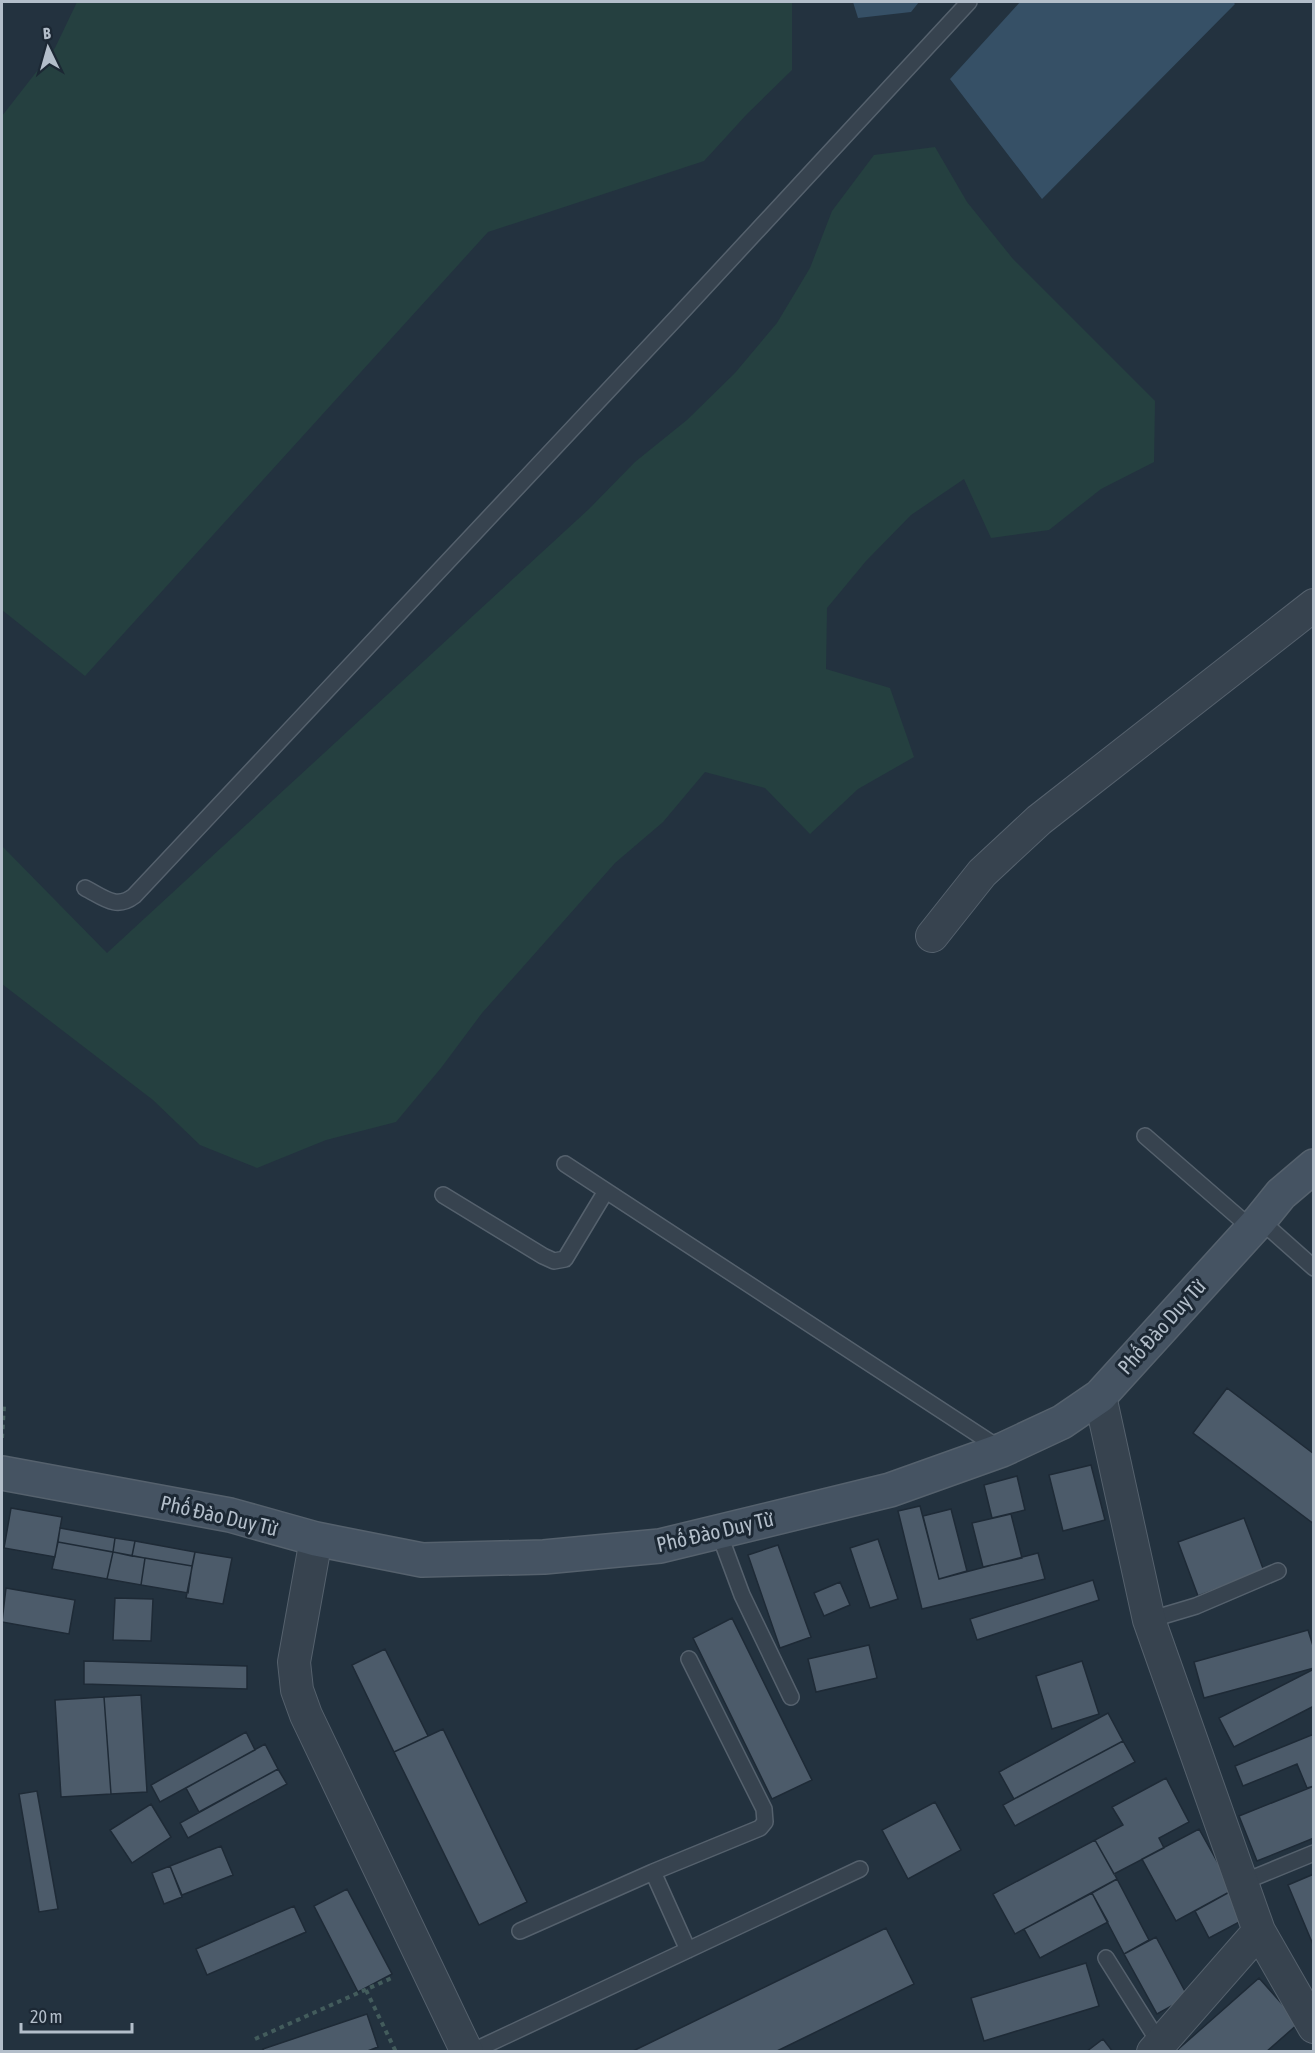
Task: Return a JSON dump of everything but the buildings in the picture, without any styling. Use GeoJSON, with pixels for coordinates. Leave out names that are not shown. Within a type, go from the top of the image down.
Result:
{"type":"FeatureCollection","features":[{"type":"Feature","properties":{"kind":"street"},"geometry":{"type":"LineString","coordinates":[[932,936],[982,873],[1039,820],[1314,605]]}},
{"type":"Feature","properties":{"kind":"street","name":"Phố Đào Duy Từ"},"geometry":{"type":"LineString","coordinates":[[2,1473],[230,1515],[316,1539],[422,1560],[544,1557],[649,1547],[719,1533],[890,1490],[1002,1450],[1062,1422],[1100,1396],[1281,1194],[1314,1166]]}},
{"type":"Feature","properties":{"kind":"street"},"geometry":{"type":"LineString","coordinates":[[1100,1396],[1149,1620],[1259,1931],[1314,2028]]}},
{"type":"Feature","properties":{"kind":"street"},"geometry":{"type":"LineString","coordinates":[[316,1539],[294,1662],[297,1690],[306,1715],[469,2052]]}},
{"type":"Feature","properties":{"kind":"street"},"geometry":{"type":"LineString","coordinates":[[1157,2048],[1259,1931]]}},
{"type":"Feature","properties":{"kind":"lane"},"geometry":{"type":"LineString","coordinates":[[85,888],[117,904],[126,903],[134,896],[969,2]]}},
{"type":"Feature","properties":{"kind":"lane"},"geometry":{"type":"LineString","coordinates":[[1145,1136],[1314,1268]]}},
{"type":"Feature","properties":{"kind":"lane"},"geometry":{"type":"LineString","coordinates":[[565,1164],[1002,1450]]}},
{"type":"Feature","properties":{"kind":"lane"},"geometry":{"type":"LineString","coordinates":[[442,1195],[554,1261],[564,1259],[606,1191]]}},
{"type":"Feature","properties":{"kind":"lane"},"geometry":{"type":"LineString","coordinates":[[719,1533],[742,1595],[791,1697]]}},
{"type":"Feature","properties":{"kind":"lane"},"geometry":{"type":"LineString","coordinates":[[1149,1620],[1196,1606],[1278,1571]]}},
{"type":"Feature","properties":{"kind":"lane"},"geometry":{"type":"LineString","coordinates":[[520,1931],[760,1828],[765,1822],[764,1809],[689,1659]]}},
{"type":"Feature","properties":{"kind":"lane"},"geometry":{"type":"LineString","coordinates":[[1241,1883],[1314,1853]]}},
{"type":"Feature","properties":{"kind":"lane"},"geometry":{"type":"LineString","coordinates":[[469,2052],[860,1869]]}},
{"type":"Feature","properties":{"kind":"lane"},"geometry":{"type":"LineString","coordinates":[[653,1872],[688,1950]]}},
{"type":"Feature","properties":{"kind":"lane"},"geometry":{"type":"LineString","coordinates":[[1106,1958],[1157,2048]]}},
{"type":"Feature","properties":{"kind":"path"},"geometry":{"type":"LineString","coordinates":[[2,1439],[4,1406]]}},
{"type":"Feature","properties":{"kind":"path"},"geometry":{"type":"LineString","coordinates":[[255,2039],[425,1963]]}},
{"type":"Feature","properties":{"kind":"path"},"geometry":{"type":"LineString","coordinates":[[366,1990],[396,2052]]}},
{"type":"Feature","properties":{"kind":"green space"},"geometry":{"type":"Polygon","coordinates":[[[77,2],[792,2],[792,70],[704,161],[488,232],[85,676],[2,610],[2,116],[55,48],[77,2]]]}},
{"type":"Feature","properties":{"kind":"green space"},"geometry":{"type":"Polygon","coordinates":[[[935,147],[967,202],[1013,259],[1155,401],[1154,462],[1101,489],[1049,530],[991,538],[964,479],[911,515],[866,561],[827,608],[826,669],[890,688],[914,757],[858,789],[810,834],[765,788],[705,772],[663,822],[615,863],[482,1013],[441,1068],[396,1122],[326,1140],[257,1168],[200,1145],[153,1100],[2,984],[2,846],[107,953],[589,509],[635,462],[687,420],[735,373],[777,323],[810,268],[832,211],[874,155],[935,147]]]}},
{"type":"Feature","properties":{"kind":"water"},"geometry":{"type":"Polygon","coordinates":[[[853,2],[919,2],[911,12],[858,18],[853,2]]]}},
{"type":"Feature","properties":{"kind":"water"},"geometry":{"type":"Polygon","coordinates":[[[1020,2],[1233,2],[1235,4],[1042,199],[950,79],[1020,2]]]}}]}
